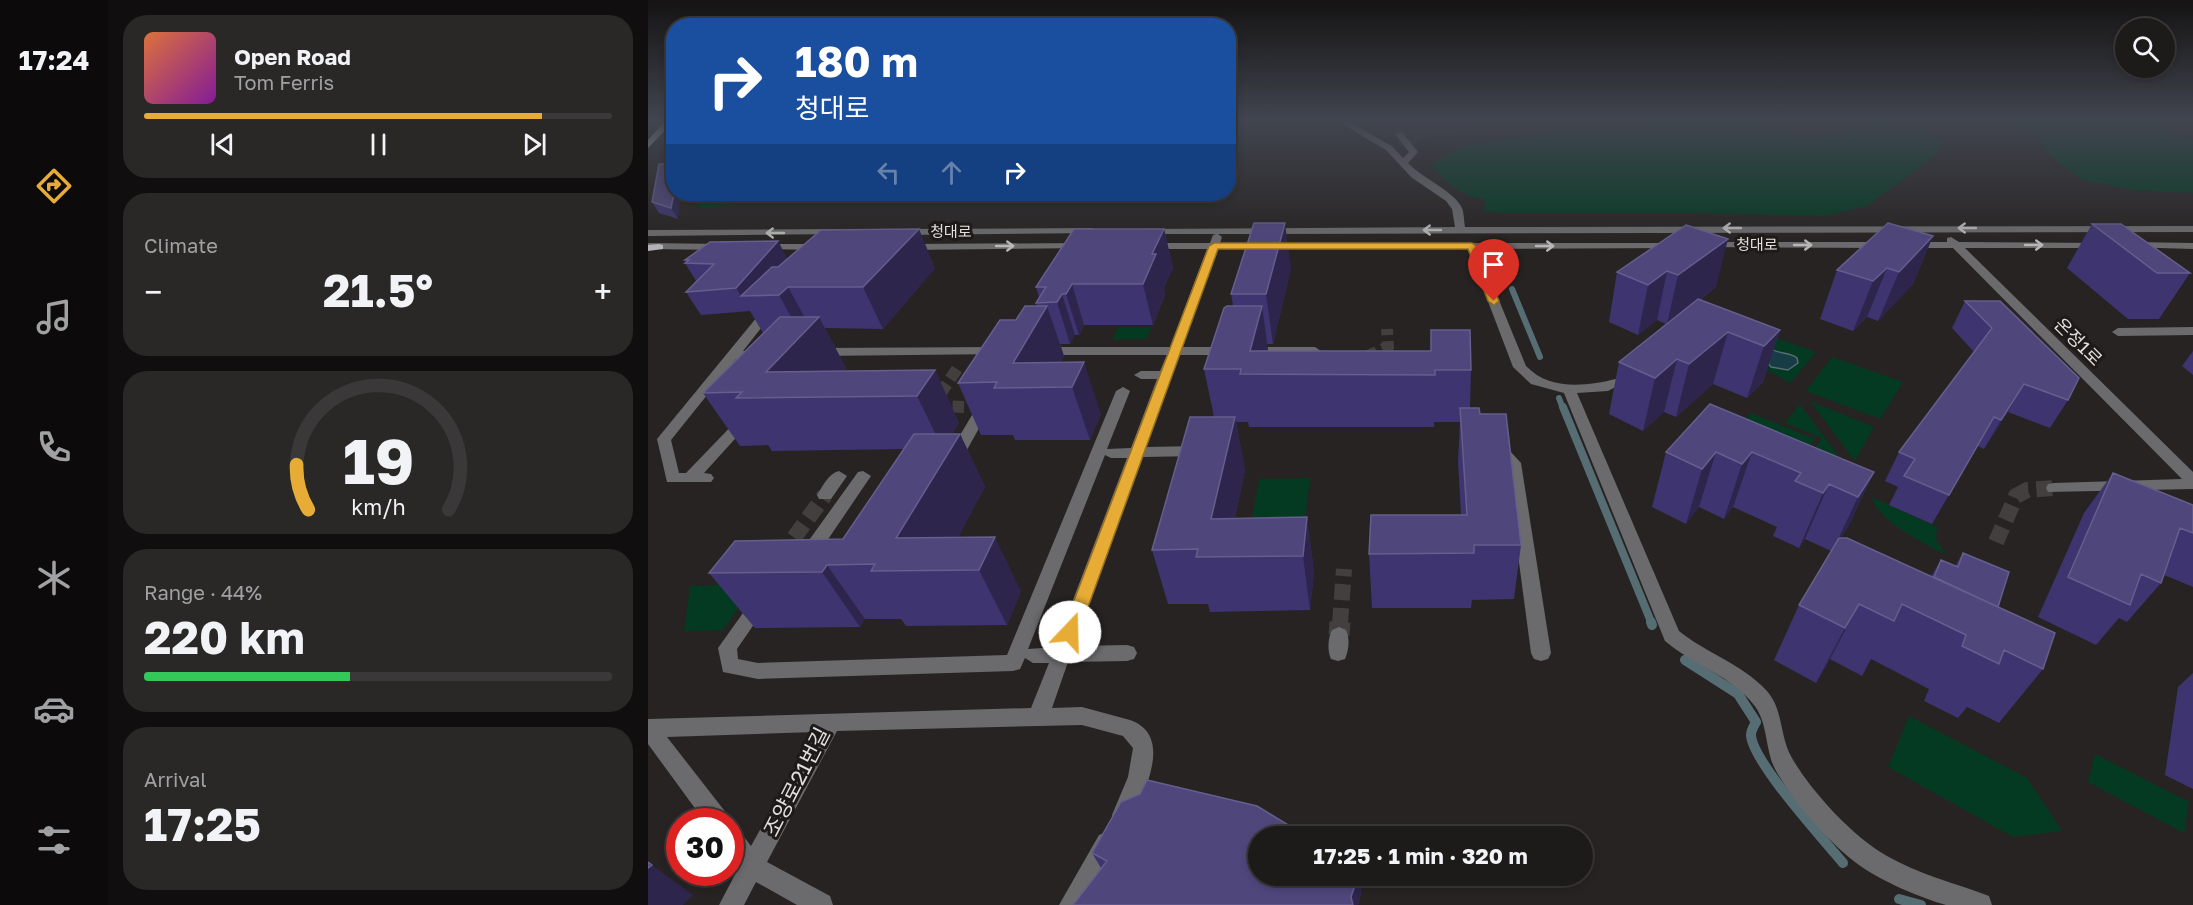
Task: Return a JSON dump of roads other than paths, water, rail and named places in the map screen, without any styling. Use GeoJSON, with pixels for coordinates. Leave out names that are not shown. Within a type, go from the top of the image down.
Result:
{"type":"FeatureCollection","features":[{"type":"Feature","properties":{"kind":"street"},"geometry":{"type":"LineString","coordinates":[[1404,162],[1414,175],[1449,199],[1457,208],[1460,230]]}},
{"type":"Feature","properties":{"kind":"street"},"geometry":{"type":"LineString","coordinates":[[2000,228],[2193,222]]}},
{"type":"Feature","properties":{"kind":"street","name":"온정1로"},"geometry":{"type":"LineString","coordinates":[[1938,228],[2193,483]]}},
{"type":"Feature","properties":{"kind":"street","name":"청대로"},"geometry":{"type":"LineString","coordinates":[[1134,246],[1216,239],[1460,230],[2193,229]]}},
{"type":"Feature","properties":{"kind":"street","name":"청대로"},"geometry":{"type":"LineString","coordinates":[[890,232],[1102,231]]}},
{"type":"Feature","properties":{"kind":"street","name":"청대로"},"geometry":{"type":"LineString","coordinates":[[1137,231],[1216,239],[1472,246],[1955,244],[2193,246]]}},
{"type":"Feature","properties":{"kind":"street"},"geometry":{"type":"LineString","coordinates":[[648,233],[839,232],[810,260]]}},
{"type":"Feature","properties":{"kind":"street"},"geometry":{"type":"LineString","coordinates":[[1039,715],[1216,239]]}},
{"type":"Feature","properties":{"kind":"street","name":"청대로"},"geometry":{"type":"LineString","coordinates":[[890,247],[1099,246]]}},
{"type":"Feature","properties":{"kind":"street"},"geometry":{"type":"LineString","coordinates":[[1472,246],[1520,367],[1533,380],[1545,386],[1569,389],[1608,387],[1616,383]]}},
{"type":"Feature","properties":{"kind":"street"},"geometry":{"type":"LineString","coordinates":[[652,247],[826,247]]}},
{"type":"Feature","properties":{"kind":"street"},"geometry":{"type":"LineString","coordinates":[[706,478],[672,477],[664,439],[782,294]]}},
{"type":"Feature","properties":{"kind":"street"},"geometry":{"type":"LineString","coordinates":[[2118,332],[2193,331]]}},
{"type":"Feature","properties":{"kind":"street"},"geometry":{"type":"LineString","coordinates":[[804,355],[1175,349],[1332,353]]}},
{"type":"Feature","properties":{"kind":"street"},"geometry":{"type":"LineString","coordinates":[[733,355],[775,353]]}},
{"type":"Feature","properties":{"kind":"street"},"geometry":{"type":"LineString","coordinates":[[1141,375],[1166,375]]}},
{"type":"Feature","properties":{"kind":"street"},"geometry":{"type":"LineString","coordinates":[[948,469],[995,388]]}},
{"type":"Feature","properties":{"kind":"street"},"geometry":{"type":"LineString","coordinates":[[1569,389],[1672,636],[1683,646],[1748,685],[1762,700],[1774,724],[1774,743],[1784,765],[1843,835],[1876,864],[1980,905]]}},
{"type":"Feature","properties":{"kind":"street"},"geometry":{"type":"LineString","coordinates":[[768,591],[727,648],[730,666],[759,671],[1013,663],[1123,391]]}},
{"type":"Feature","properties":{"kind":"street"},"geometry":{"type":"LineString","coordinates":[[964,407],[984,406]]}},
{"type":"Feature","properties":{"kind":"street"},"geometry":{"type":"LineString","coordinates":[[690,478],[753,411]]}},
{"type":"Feature","properties":{"kind":"street"},"geometry":{"type":"LineString","coordinates":[[1476,450],[1504,453],[1513,463],[1541,653]]}},
{"type":"Feature","properties":{"kind":"street"},"geometry":{"type":"LineString","coordinates":[[1111,453],[1211,451]]}},
{"type":"Feature","properties":{"kind":"street"},"geometry":{"type":"LineString","coordinates":[[825,495],[839,476]]}},
{"type":"Feature","properties":{"kind":"street"},"geometry":{"type":"LineString","coordinates":[[796,565],[804,561],[863,476]]}},
{"type":"Feature","properties":{"kind":"street"},"geometry":{"type":"LineString","coordinates":[[2054,488],[2193,483]]}},
{"type":"Feature","properties":{"kind":"street"},"geometry":{"type":"LineString","coordinates":[[1033,655],[1127,653]]}},
{"type":"Feature","properties":{"kind":"street"},"geometry":{"type":"LineString","coordinates":[[831,722],[1039,715],[1082,716],[1130,729],[1144,746],[1139,777],[1129,805],[1071,905]]}},
{"type":"Feature","properties":{"kind":"street","name":"조양로21번길"},"geometry":{"type":"LineString","coordinates":[[649,729],[831,722]]}},
{"type":"Feature","properties":{"kind":"street","name":"조양로21번길"},"geometry":{"type":"LineString","coordinates":[[731,905],[831,722]]}},
{"type":"Feature","properties":{"kind":"street"},"geometry":{"type":"LineString","coordinates":[[649,729],[708,808]]}},
{"type":"Feature","properties":{"kind":"street"},"geometry":{"type":"LineString","coordinates":[[744,855],[753,867],[821,905]]}},
{"type":"Feature","properties":{"kind":"water"},"geometry":{"type":"Polygon","coordinates":[[[1767,347],[1794,356],[1798,363],[1788,370],[1771,367],[1767,362],[1767,347]]]}},
{"type":"Feature","properties":{"kind":"waterway"},"geometry":{"type":"LineString","coordinates":[[1512,289],[1540,357]]}},
{"type":"Feature","properties":{"kind":"waterway"},"geometry":{"type":"LineString","coordinates":[[1559,398],[1563,409]]}},
{"type":"Feature","properties":{"kind":"waterway"},"geometry":{"type":"LineString","coordinates":[[1563,407],[1652,624]]}},
{"type":"Feature","properties":{"kind":"waterway"},"geometry":{"type":"LineString","coordinates":[[1685,660],[1738,694],[1756,722],[1751,735],[1754,747],[1763,763],[1790,800],[1843,863]]}},
{"type":"Feature","properties":{"kind":"waterway"},"geometry":{"type":"LineString","coordinates":[[1899,899],[1921,905]]}},
{"type":"Feature","properties":{"kind":"tunnel"},"geometry":{"type":"LineString","coordinates":[[1366,357],[1388,347],[1387,329]]}},
{"type":"Feature","properties":{"kind":"tunnel"},"geometry":{"type":"LineString","coordinates":[[957,369],[940,394],[939,403],[942,406],[964,407]]}},
{"type":"Feature","properties":{"kind":"tunnel"},"geometry":{"type":"LineString","coordinates":[[1996,542],[2016,496],[2027,490],[2054,488]]}},
{"type":"Feature","properties":{"kind":"tunnel"},"geometry":{"type":"LineString","coordinates":[[780,557],[825,495]]}},
{"type":"Feature","properties":{"kind":"tunnel"},"geometry":{"type":"LineString","coordinates":[[1340,624],[1344,569]]}},
{"type":"Feature","properties":{"kind":"tunnel"},"geometry":{"type":"LineString","coordinates":[[1339,635],[1340,622]]}}]}
